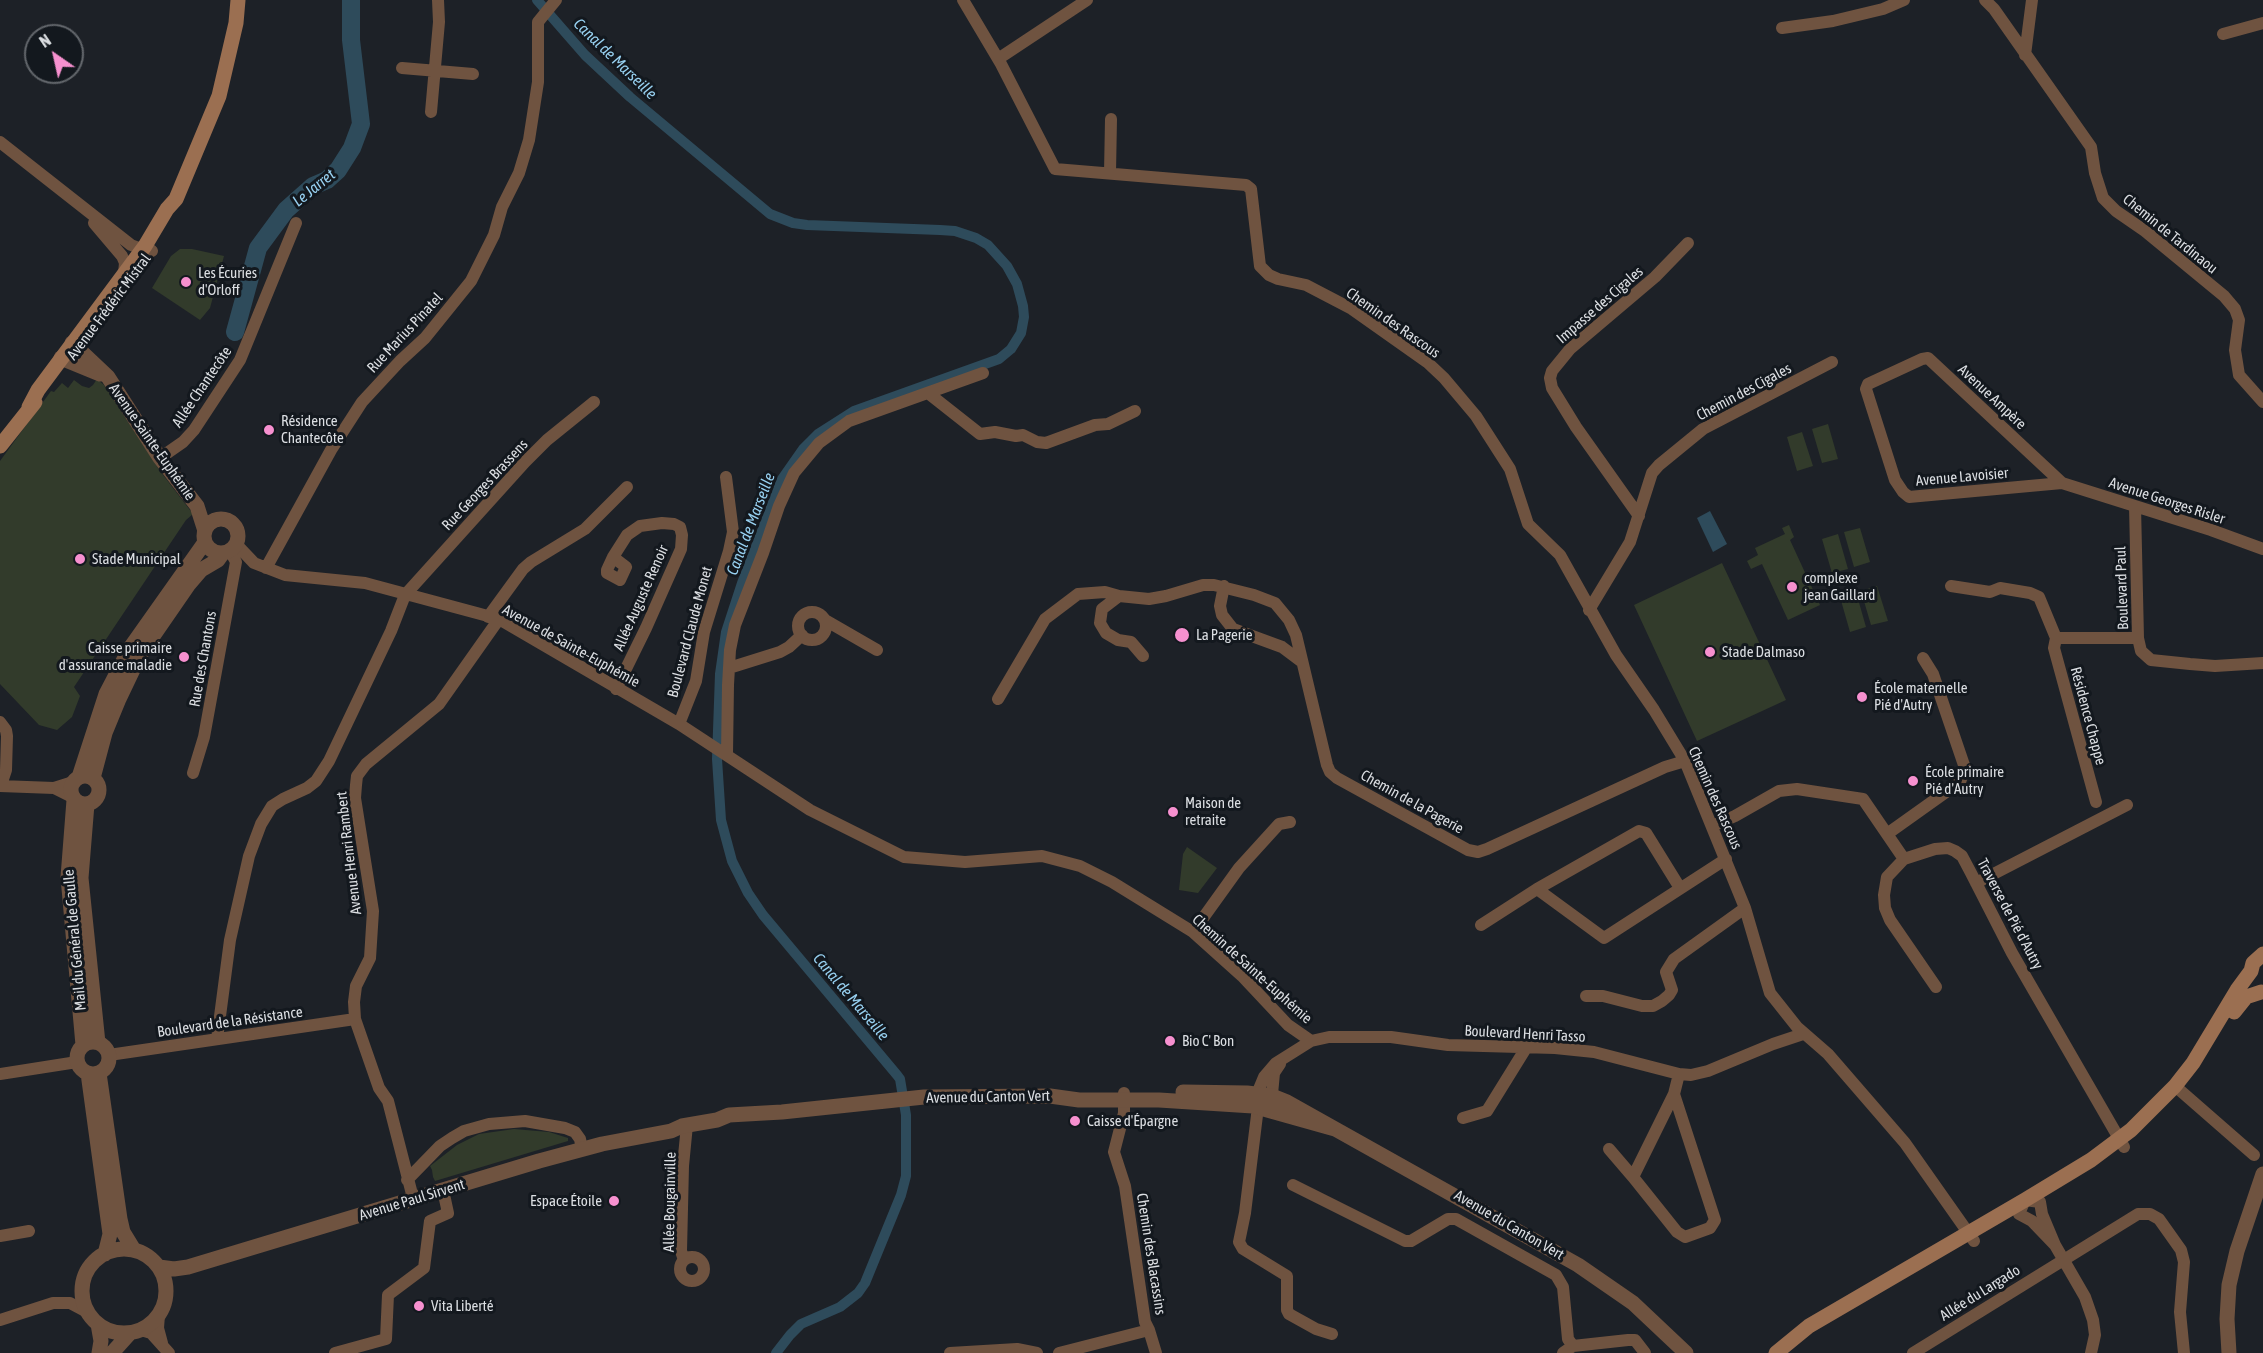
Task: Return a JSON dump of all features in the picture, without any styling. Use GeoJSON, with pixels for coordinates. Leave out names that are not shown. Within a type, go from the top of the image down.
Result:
{"type":"FeatureCollection","features":[{"type":"Feature","properties":{"kind":"main road","name":"Avenue Frédéric Mistral"},"geometry":{"type":"LineString","coordinates":[[0,446],[29,407],[44,393],[65,360],[144,255],[167,209],[176,200],[219,96],[236,23],[238,0]]}},
{"type":"Feature","properties":{"kind":"main road","name":"Avenue Frédéric Mistral"},"geometry":{"type":"LineString","coordinates":[[76,346],[124,273],[144,255]]}},
{"type":"Feature","properties":{"kind":"main road"},"geometry":{"type":"LineString","coordinates":[[2179,1089],[2251,971],[2253,963],[2263,954]]}},
{"type":"Feature","properties":{"kind":"main road"},"geometry":{"type":"LineString","coordinates":[[1776,1353],[1819,1320],[2028,1205],[2091,1160],[2122,1143],[2203,1067],[2240,1003],[2246,997],[2262,992],[2254,983],[2251,971]]}},
{"type":"Feature","properties":{"kind":"main road"},"geometry":{"type":"LineString","coordinates":[[1791,1353],[1814,1333],[1972,1237]]}},
{"type":"Feature","properties":{"kind":"street"},"geometry":{"type":"LineString","coordinates":[[431,112],[439,22],[438,0]]}},
{"type":"Feature","properties":{"kind":"street","name":"Chemin des Rascous"},"geometry":{"type":"LineString","coordinates":[[963,0],[998,59],[1055,169],[1246,184],[1251,189],[1260,266],[1269,275],[1306,285],[1352,309],[1426,362],[1444,378],[1494,443],[1510,469],[1528,524],[1560,555],[1589,610],[1685,761],[1745,908],[1770,993],[1803,1034]]}},
{"type":"Feature","properties":{"kind":"street"},"geometry":{"type":"LineString","coordinates":[[998,59],[1087,0]]}},
{"type":"Feature","properties":{"kind":"street"},"geometry":{"type":"LineString","coordinates":[[1782,28],[1833,21],[1883,9],[1904,0]]}},
{"type":"Feature","properties":{"kind":"street","name":"Chemin de Tardinaou"},"geometry":{"type":"LineString","coordinates":[[1985,0],[1994,9],[2091,147],[2103,198],[2116,211],[2145,231],[2224,296],[2235,309],[2238,320],[2235,350],[2239,375],[2263,402]]}},
{"type":"Feature","properties":{"kind":"street"},"geometry":{"type":"LineString","coordinates":[[2025,56],[2031,0]]}},
{"type":"Feature","properties":{"kind":"street","name":"Rue Marius Pinatel"},"geometry":{"type":"LineString","coordinates":[[266,568],[331,450],[362,402],[399,361],[425,338],[463,293],[494,235],[502,207],[519,173],[529,140],[538,82],[538,22],[555,2]]}},
{"type":"Feature","properties":{"kind":"street"},"geometry":{"type":"LineString","coordinates":[[2223,34],[2263,23]]}},
{"type":"Feature","properties":{"kind":"street"},"geometry":{"type":"LineString","coordinates":[[402,68],[473,74]]}},
{"type":"Feature","properties":{"kind":"street"},"geometry":{"type":"LineString","coordinates":[[1110,173],[1111,119]]}},
{"type":"Feature","properties":{"kind":"street"},"geometry":{"type":"LineString","coordinates":[[0,142],[131,245],[139,248],[144,255]]}},
{"type":"Feature","properties":{"kind":"street"},"geometry":{"type":"LineString","coordinates":[[75,202],[122,256],[125,263],[124,273]]}},
{"type":"Feature","properties":{"kind":"street","name":"Allée Chantecôte"},"geometry":{"type":"LineString","coordinates":[[160,458],[183,442],[194,430],[240,360],[296,223]]}},
{"type":"Feature","properties":{"kind":"street"},"geometry":{"type":"LineString","coordinates":[[97,225],[144,255]]}},
{"type":"Feature","properties":{"kind":"street","name":"Impasse des Cigales"},"geometry":{"type":"LineString","coordinates":[[1639,516],[1581,435],[1552,388],[1550,378],[1552,371],[1570,349],[1655,277],[1688,243]]}},
{"type":"Feature","properties":{"kind":"street","name":"Avenue Sainte-Euphémie"},"geometry":{"type":"LineString","coordinates":[[76,346],[108,377],[160,458],[197,506],[219,519]]}},
{"type":"Feature","properties":{"kind":"street","name":"Avenue Ampère"},"geometry":{"type":"LineString","coordinates":[[1895,371],[1928,358],[2062,483]]}},
{"type":"Feature","properties":{"kind":"street","name":"Avenue Sainte-Euphémie"},"geometry":{"type":"LineString","coordinates":[[65,360],[108,377]]}},
{"type":"Feature","properties":{"kind":"street","name":"Chemin des Cigales"},"geometry":{"type":"LineString","coordinates":[[1589,610],[1630,542],[1652,473],[1703,429],[1832,362]]}},
{"type":"Feature","properties":{"kind":"street","name":"Avenue Lavoisier"},"geometry":{"type":"LineString","coordinates":[[1895,371],[1868,384],[1866,389],[1895,480],[1903,492],[1910,497],[2062,483]]}},
{"type":"Feature","properties":{"kind":"street"},"geometry":{"type":"LineString","coordinates":[[721,751],[735,625],[779,506],[794,473],[819,443],[838,427],[861,415],[983,373]]}},
{"type":"Feature","properties":{"kind":"street"},"geometry":{"type":"LineString","coordinates":[[928,393],[980,434],[995,432],[1023,435],[1037,442],[1046,443],[1095,425],[1108,424],[1135,411]]}},
{"type":"Feature","properties":{"kind":"street","name":"Rue Georges Brassens"},"geometry":{"type":"LineString","coordinates":[[405,594],[525,462],[547,440],[594,402]]}},
{"type":"Feature","properties":{"kind":"street","name":"Boulevard Claude Monet"},"geometry":{"type":"LineString","coordinates":[[679,724],[696,681],[704,633],[733,532],[726,477]]}},
{"type":"Feature","properties":{"kind":"street","name":"Avenue Georges Risler"},"geometry":{"type":"LineString","coordinates":[[2062,483],[2211,530],[2263,549]]}},
{"type":"Feature","properties":{"kind":"street","name":"Avenue Henri Rambert"},"geometry":{"type":"LineString","coordinates":[[413,1198],[388,1101],[379,1088],[355,1019],[356,986],[370,958],[373,912],[355,798],[357,776],[373,757],[439,704],[523,569],[585,529],[627,487]]}},
{"type":"Feature","properties":{"kind":"street","name":"Avenue Sainte-Euphémie"},"geometry":{"type":"LineString","coordinates":[[197,506],[205,536]]}},
{"type":"Feature","properties":{"kind":"street","name":"Boulevard Paul"},"geometry":{"type":"LineString","coordinates":[[2135,506],[2138,638],[2141,651],[2151,660],[2215,666],[2263,663]]}},
{"type":"Feature","properties":{"kind":"street"},"geometry":{"type":"LineString","coordinates":[[219,519],[229,520],[237,528],[238,539],[230,549],[212,550],[205,536],[210,523],[219,519]]}},
{"type":"Feature","properties":{"kind":"street","name":"Allée Auguste Renoir"},"geometry":{"type":"LineString","coordinates":[[613,557],[634,528],[662,524],[674,524],[680,527],[681,549],[616,689]]}},
{"type":"Feature","properties":{"kind":"street","name":"Mail du Général de Gaulle"},"geometry":{"type":"LineString","coordinates":[[90,1044],[68,877],[80,790],[106,694],[130,648],[205,536]]}},
{"type":"Feature","properties":{"kind":"street","name":"Avenue de Sainte-Euphémie"},"geometry":{"type":"LineString","coordinates":[[230,549],[254,563],[285,575],[365,583],[494,618],[679,724],[721,751]]}},
{"type":"Feature","properties":{"kind":"street","name":"Mail du Général de Gaulle"},"geometry":{"type":"LineString","coordinates":[[80,790],[140,655],[189,584],[201,570],[218,560],[230,549]]}},
{"type":"Feature","properties":{"kind":"street","name":"Rue des Chantons"},"geometry":{"type":"LineString","coordinates":[[193,773],[204,736],[236,562],[230,549]]}},
{"type":"Feature","properties":{"kind":"street"},"geometry":{"type":"LineString","coordinates":[[998,699],[1046,619],[1078,594],[1105,592],[1149,599],[1203,585],[1224,586],[1220,606],[1226,623],[1233,629],[1282,647],[1302,662]]}},
{"type":"Feature","properties":{"kind":"street","name":"Chemin de la Pagerie"},"geometry":{"type":"LineString","coordinates":[[1224,586],[1275,603],[1289,620],[1330,772],[1468,850],[1478,852],[1487,849],[1665,767],[1685,761]]}},
{"type":"Feature","properties":{"kind":"street","name":"Résidence Chappe"},"geometry":{"type":"LineString","coordinates":[[1951,586],[1990,592],[2000,588],[2030,593],[2039,597],[2056,638],[2054,648],[2096,802]]}},
{"type":"Feature","properties":{"kind":"street"},"geometry":{"type":"LineString","coordinates":[[217,1039],[230,940],[249,856],[261,824],[272,806],[316,781],[329,761],[405,594]]}},
{"type":"Feature","properties":{"kind":"street"},"geometry":{"type":"LineString","coordinates":[[1119,596],[1102,609],[1100,623],[1106,633],[1118,640],[1131,642],[1143,656]]}},
{"type":"Feature","properties":{"kind":"street"},"geometry":{"type":"LineString","coordinates":[[825,620],[825,629],[817,638],[809,639],[802,635],[798,626],[805,614],[814,612],[877,650]]}},
{"type":"Feature","properties":{"kind":"street"},"geometry":{"type":"LineString","coordinates":[[729,668],[780,652],[802,635]]}},
{"type":"Feature","properties":{"kind":"street"},"geometry":{"type":"LineString","coordinates":[[2056,638],[2138,638]]}},
{"type":"Feature","properties":{"kind":"street"},"geometry":{"type":"LineString","coordinates":[[1887,834],[1960,782],[1965,768],[1933,674],[1923,658]]}},
{"type":"Feature","properties":{"kind":"street"},"geometry":{"type":"LineString","coordinates":[[0,722],[7,736],[6,770],[1,786],[80,790]]}},
{"type":"Feature","properties":{"kind":"street","name":"Chemin de Sainte-Euphémie"},"geometry":{"type":"LineString","coordinates":[[721,751],[810,810],[904,857],[966,862],[1042,856],[1061,860],[1112,882],[1193,932],[1242,976],[1288,1025],[1311,1041]]}},
{"type":"Feature","properties":{"kind":"street"},"geometry":{"type":"LineString","coordinates":[[1713,826],[1736,816],[1779,791],[1797,789],[1863,799],[1904,859],[1887,877],[1884,895],[1885,908],[1890,920],[1936,987]]}},
{"type":"Feature","properties":{"kind":"street"},"geometry":{"type":"LineString","coordinates":[[1976,883],[2127,805]]}},
{"type":"Feature","properties":{"kind":"street"},"geometry":{"type":"LineString","coordinates":[[1193,932],[1239,868],[1280,824],[1290,822]]}},
{"type":"Feature","properties":{"kind":"street"},"geometry":{"type":"LineString","coordinates":[[1481,925],[1537,889],[1639,831],[1646,833],[1680,888]]}},
{"type":"Feature","properties":{"kind":"street","name":"Traverse de Pié d'Autry"},"geometry":{"type":"LineString","coordinates":[[1904,859],[1926,850],[1948,848],[1962,856],[2012,953],[2122,1143]]}},
{"type":"Feature","properties":{"kind":"street"},"geometry":{"type":"LineString","coordinates":[[1537,889],[1604,938],[1726,859]]}},
{"type":"Feature","properties":{"kind":"street"},"geometry":{"type":"LineString","coordinates":[[1586,996],[1603,996],[1642,1006],[1653,1006],[1670,995],[1672,990],[1666,972],[1674,959],[1745,908]]}},
{"type":"Feature","properties":{"kind":"street","name":"Boulevard de la Résistance"},"geometry":{"type":"LineString","coordinates":[[109,1055],[355,1019]]}},
{"type":"Feature","properties":{"kind":"street"},"geometry":{"type":"LineString","coordinates":[[1803,1034],[1828,1054],[1905,1143],[1972,1237]]}},
{"type":"Feature","properties":{"kind":"street","name":"Boulevard Henri Tasso"},"geometry":{"type":"LineString","coordinates":[[1332,1334],[1316,1329],[1290,1314],[1287,1310],[1287,1276],[1243,1249],[1239,1242],[1262,1102],[1276,1068],[1294,1051],[1311,1041],[1329,1037],[1392,1037],[1448,1045],[1556,1048],[1594,1053],[1679,1074],[1692,1075],[1803,1034]]}},
{"type":"Feature","properties":{"kind":"street"},"geometry":{"type":"LineString","coordinates":[[0,1074],[88,1069],[106,1068],[109,1055],[107,1049],[90,1044],[78,1052],[88,1069],[123,1232],[134,1250]]}},
{"type":"Feature","properties":{"kind":"street"},"geometry":{"type":"LineString","coordinates":[[1463,1118],[1487,1111],[1526,1048]]}},
{"type":"Feature","properties":{"kind":"street"},"geometry":{"type":"LineString","coordinates":[[88,1069],[110,1234],[105,1254]]}},
{"type":"Feature","properties":{"kind":"street"},"geometry":{"type":"LineString","coordinates":[[1633,1177],[1674,1094],[1679,1074]]}},
{"type":"Feature","properties":{"kind":"street"},"geometry":{"type":"LineString","coordinates":[[2179,1089],[2254,1155]]}},
{"type":"Feature","properties":{"kind":"street"},"geometry":{"type":"LineString","coordinates":[[1609,1149],[1677,1232],[1684,1236],[1710,1228],[1715,1220],[1674,1094]]}},
{"type":"Feature","properties":{"kind":"street","name":"Avenue du Canton Vert"},"geometry":{"type":"LineString","coordinates":[[905,1100],[982,1095],[1065,1096],[1079,1100],[1124,1096],[1262,1102],[1335,1129],[1578,1265],[1633,1303],[1686,1353]]}},
{"type":"Feature","properties":{"kind":"street","name":"Chemin des Blacassins"},"geometry":{"type":"LineString","coordinates":[[1059,1353],[1149,1330],[1145,1322],[1125,1186],[1113,1147],[1124,1113],[1124,1096]]}},
{"type":"Feature","properties":{"kind":"street","name":"Avenue Paul Sirvent"},"geometry":{"type":"LineString","coordinates":[[215,1259],[413,1198],[663,1126],[717,1120],[729,1115],[905,1100]]}},
{"type":"Feature","properties":{"kind":"street"},"geometry":{"type":"LineString","coordinates":[[407,1180],[440,1146],[464,1131],[489,1124],[525,1122],[565,1128],[575,1132],[580,1139],[582,1149]]}},
{"type":"Feature","properties":{"kind":"street","name":"Allée Bougainville"},"geometry":{"type":"LineString","coordinates":[[685,1125],[681,1251],[687,1258]]}},
{"type":"Feature","properties":{"kind":"street"},"geometry":{"type":"LineString","coordinates":[[2229,1353],[2227,1319],[2229,1285],[2237,1251],[2263,1173]]}},
{"type":"Feature","properties":{"kind":"street"},"geometry":{"type":"LineString","coordinates":[[1293,1185],[1405,1241],[1411,1241],[1448,1219],[1456,1219],[1556,1275],[1563,1287],[1568,1349],[1635,1340],[1645,1353]]}},
{"type":"Feature","properties":{"kind":"street"},"geometry":{"type":"LineString","coordinates":[[335,1353],[386,1339],[388,1295],[424,1268],[430,1221],[448,1213],[443,1190]]}},
{"type":"Feature","properties":{"kind":"street"},"geometry":{"type":"LineString","coordinates":[[2238,1353],[2235,1320],[2238,1286],[2245,1252],[2263,1199]]}},
{"type":"Feature","properties":{"kind":"street"},"geometry":{"type":"LineString","coordinates":[[2028,1205],[2032,1221],[2055,1245]]}},
{"type":"Feature","properties":{"kind":"street"},"geometry":{"type":"LineString","coordinates":[[2028,1205],[2042,1214],[2055,1245],[2085,1297],[2093,1320],[2095,1335],[2088,1351]]}},
{"type":"Feature","properties":{"kind":"street","name":"Allée du Largado"},"geometry":{"type":"LineString","coordinates":[[1912,1353],[2138,1214],[2150,1214],[2159,1219],[2181,1250],[2184,1262],[2180,1312],[2184,1353]]}},
{"type":"Feature","properties":{"kind":"street"},"geometry":{"type":"LineString","coordinates":[[0,1236],[29,1231]]}},
{"type":"Feature","properties":{"kind":"street"},"geometry":{"type":"LineString","coordinates":[[87,1312],[82,1299],[85,1276],[96,1259],[119,1249],[134,1250],[148,1256],[159,1267],[166,1289],[164,1304],[159,1315],[151,1324],[136,1331],[112,1353]]}},
{"type":"Feature","properties":{"kind":"street"},"geometry":{"type":"LineString","coordinates":[[159,1267],[174,1269],[215,1259]]}},
{"type":"Feature","properties":{"kind":"street"},"geometry":{"type":"LineString","coordinates":[[166,1289],[177,1277],[215,1259]]}},
{"type":"Feature","properties":{"kind":"street"},"geometry":{"type":"LineString","coordinates":[[0,1320],[53,1303],[70,1303],[87,1312],[98,1324],[113,1332],[151,1333],[165,1348]]}},
{"type":"Feature","properties":{"kind":"street"},"geometry":{"type":"LineString","coordinates":[[159,1315],[158,1328],[165,1348]]}},
{"type":"Feature","properties":{"kind":"street"},"geometry":{"type":"LineString","coordinates":[[98,1324],[101,1341],[99,1353]]}},
{"type":"Feature","properties":{"kind":"street"},"geometry":{"type":"LineString","coordinates":[[1149,1330],[1156,1353]]}},
{"type":"Feature","properties":{"kind":"street","name":"Avenue du Canton Vert"},"geometry":{"type":"LineString","coordinates":[[1670,1339],[1680,1353]]}},
{"type":"Feature","properties":{"kind":"street"},"geometry":{"type":"LineString","coordinates":[[950,1353],[1017,1349],[1037,1353]]}},
{"type":"Feature","properties":{"kind":"green space","name":"Les Écuries d'Orloff"},"geometry":{"type":"Polygon","coordinates":[[[180,249],[192,249],[224,256],[210,308],[200,320],[152,288],[171,256],[180,249]]]}},
{"type":"Feature","properties":{"kind":"green space","name":"Stade Municipal"},"geometry":{"type":"Polygon","coordinates":[[[97,379],[104,385],[160,471],[193,514],[186,520],[74,687],[80,696],[72,717],[57,730],[39,725],[0,684],[0,461],[51,391],[54,392],[62,383],[68,388],[74,380],[89,388],[97,379]]]}},
{"type":"Feature","properties":{"kind":"green space"},"geometry":{"type":"Polygon","coordinates":[[[1828,424],[1838,459],[1822,463],[1812,429],[1828,424]]]}},
{"type":"Feature","properties":{"kind":"green space"},"geometry":{"type":"Polygon","coordinates":[[[1802,432],[1813,466],[1797,471],[1787,437],[1802,432]]]}},
{"type":"Feature","properties":{"kind":"green space","name":"complexe jean Gaillard"},"geometry":{"type":"Polygon","coordinates":[[[1789,525],[1794,537],[1790,540],[1820,605],[1788,620],[1762,564],[1751,569],[1747,561],[1758,555],[1755,548],[1785,534],[1782,528],[1789,525]]]}},
{"type":"Feature","properties":{"kind":"green space"},"geometry":{"type":"Polygon","coordinates":[[[1860,528],[1870,562],[1854,567],[1844,532],[1860,528]]]}},
{"type":"Feature","properties":{"kind":"green space"},"geometry":{"type":"Polygon","coordinates":[[[1838,534],[1848,569],[1832,573],[1822,539],[1838,534]]]}},
{"type":"Feature","properties":{"kind":"green space","name":"Stade Dalmaso"},"geometry":{"type":"Polygon","coordinates":[[[1722,563],[1786,700],[1697,741],[1634,605],[1722,563]]]}},
{"type":"Feature","properties":{"kind":"green space"},"geometry":{"type":"Polygon","coordinates":[[[1877,586],[1888,621],[1871,625],[1861,591],[1877,586]]]}},
{"type":"Feature","properties":{"kind":"green space"},"geometry":{"type":"Polygon","coordinates":[[[1856,592],[1866,627],[1850,632],[1840,597],[1856,592]]]}},
{"type":"Feature","properties":{"kind":"green space"},"geometry":{"type":"Polygon","coordinates":[[[1187,847],[1217,868],[1198,893],[1179,890],[1183,854],[1187,847]]]}},
{"type":"Feature","properties":{"kind":"green space"},"geometry":{"type":"Polygon","coordinates":[[[514,1129],[549,1132],[568,1138],[568,1141],[435,1181],[430,1166],[457,1145],[479,1134],[514,1129]]]}},
{"type":"Feature","properties":{"kind":"water"},"geometry":{"type":"Polygon","coordinates":[[[1710,511],[1727,544],[1713,552],[1697,518],[1710,511]]]}},
{"type":"Feature","properties":{"kind":"waterway","name":"Le Jarret"},"geometry":{"type":"LineString","coordinates":[[235,332],[258,248],[286,210],[313,186],[327,180],[338,170],[352,148],[361,124],[351,40],[351,0]]}},
{"type":"Feature","properties":{"kind":"waterway","name":"Canal de Marseille"},"geometry":{"type":"LineString","coordinates":[[537,0],[585,55],[630,97],[770,214],[793,223],[807,225],[955,231],[976,238],[988,245],[1007,266],[1017,284],[1023,306],[1024,317],[1021,333],[1011,349],[999,359],[854,411],[818,434],[803,449],[782,479],[742,583],[726,632],[720,674],[717,759],[721,820],[732,861],[748,893],[763,915],[900,1079],[906,1115],[906,1176],[901,1195],[865,1283],[858,1293],[840,1307],[801,1324],[776,1353]]}},
{"type":"Feature","properties":{"kind":"place","name":"Les Écuries d'Orloff"},"geometry":{"type":"Point","coordinates":[186,282]}},
{"type":"Feature","properties":{"kind":"place","name":"Résidence Chantecôte"},"geometry":{"type":"Point","coordinates":[269,430]}},
{"type":"Feature","properties":{"kind":"place","name":"Stade Municipal"},"geometry":{"type":"Point","coordinates":[80,559]}},
{"type":"Feature","properties":{"kind":"place","name":"complexe jean Gaillard"},"geometry":{"type":"Point","coordinates":[1792,587]}},
{"type":"Feature","properties":{"kind":"place","name":"La Pagerie"},"geometry":{"type":"Point","coordinates":[1182,635]}},
{"type":"Feature","properties":{"kind":"place","name":"Stade Dalmaso"},"geometry":{"type":"Point","coordinates":[1710,652]}},
{"type":"Feature","properties":{"kind":"place","name":"Caisse primaire d'assurance maladie"},"geometry":{"type":"Point","coordinates":[184,657]}},
{"type":"Feature","properties":{"kind":"place","name":"École maternelle Pié d'Autry"},"geometry":{"type":"Point","coordinates":[1862,697]}},
{"type":"Feature","properties":{"kind":"place","name":"École primaire Pié d'Autry"},"geometry":{"type":"Point","coordinates":[1913,781]}},
{"type":"Feature","properties":{"kind":"place","name":"Maison de retraite"},"geometry":{"type":"Point","coordinates":[1173,812]}},
{"type":"Feature","properties":{"kind":"place","name":"Bio C' Bon"},"geometry":{"type":"Point","coordinates":[1170,1041]}},
{"type":"Feature","properties":{"kind":"place","name":"Caisse d'Épargne"},"geometry":{"type":"Point","coordinates":[1075,1121]}},
{"type":"Feature","properties":{"kind":"place","name":"Espace Étoile"},"geometry":{"type":"Point","coordinates":[614,1201]}},
{"type":"Feature","properties":{"kind":"place","name":"Vita Liberté"},"geometry":{"type":"Point","coordinates":[419,1306]}}]}
